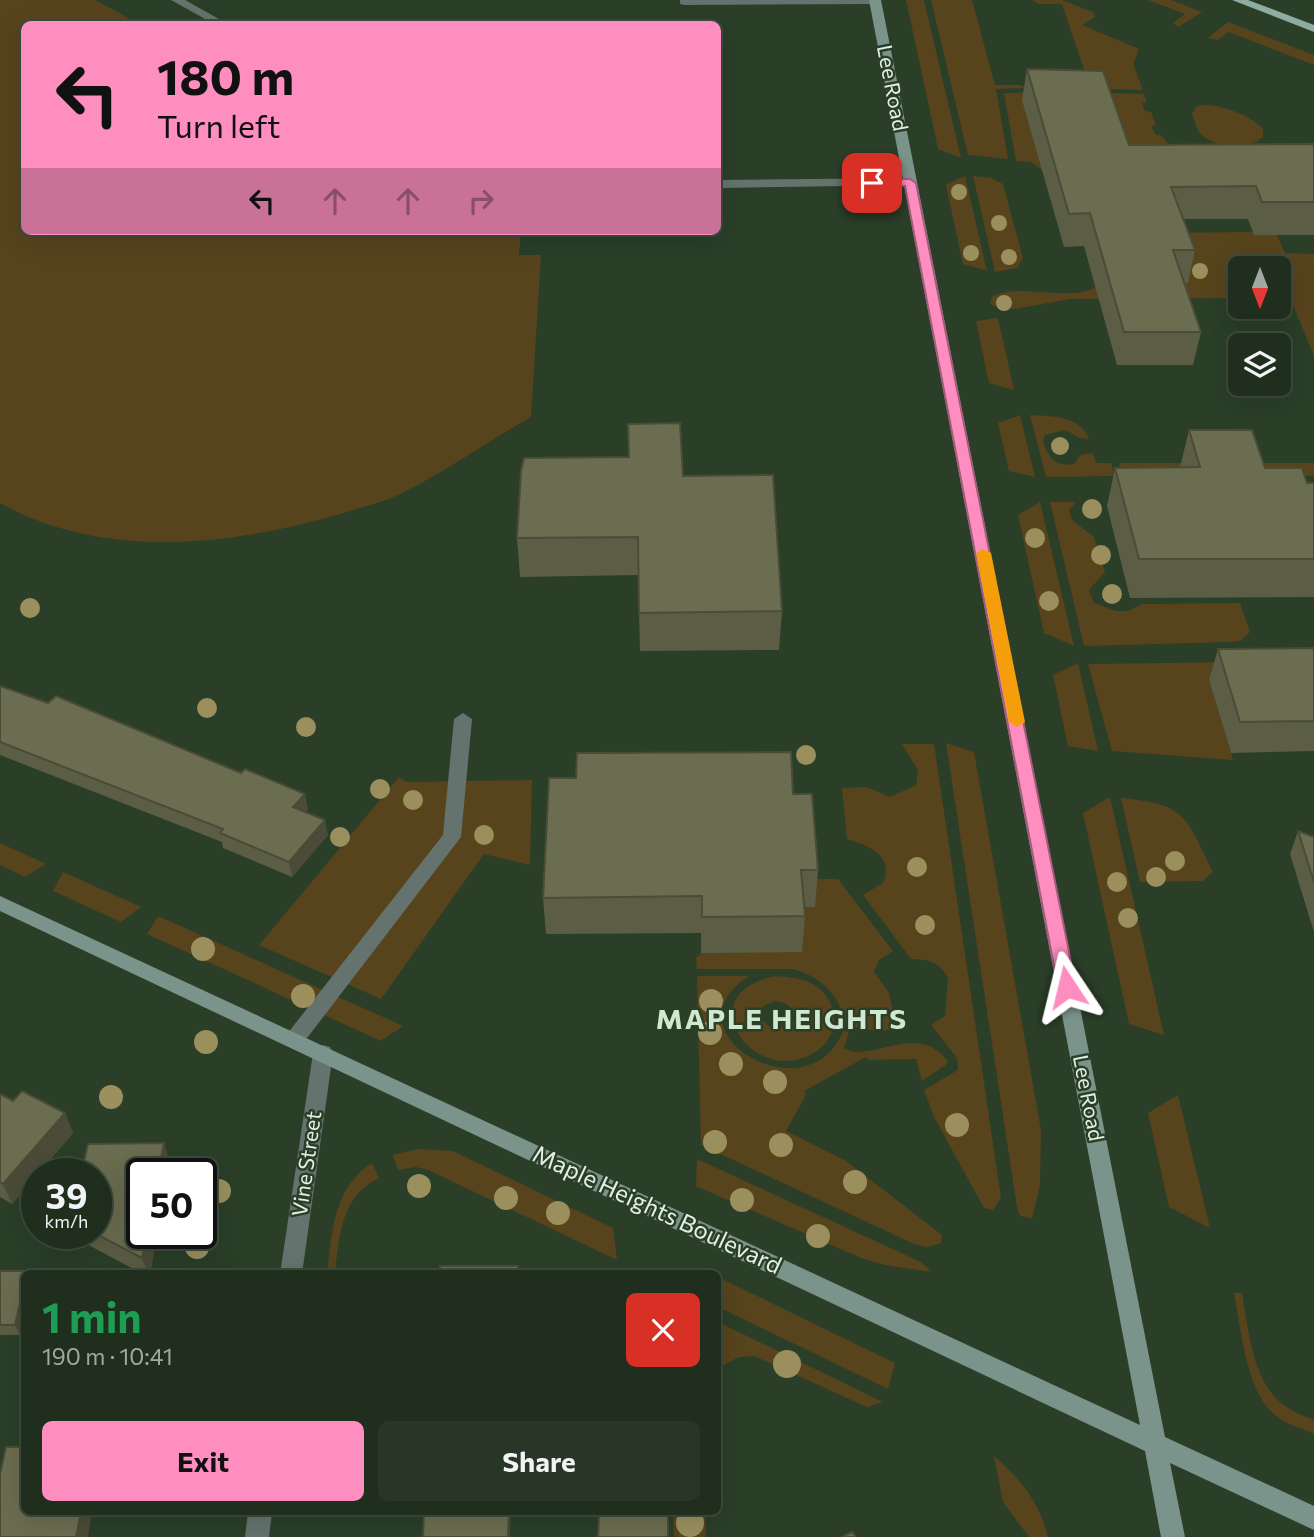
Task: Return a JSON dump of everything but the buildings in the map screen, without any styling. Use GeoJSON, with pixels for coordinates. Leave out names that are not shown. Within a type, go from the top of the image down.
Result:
{"type":"FeatureCollection","features":[{"type":"Feature","properties":{"kind":"main road"},"geometry":{"type":"LineString","coordinates":[[1238,0],[1314,29]]}},
{"type":"Feature","properties":{"kind":"main road","name":"Lee Road"},"geometry":{"type":"LineString","coordinates":[[875,1],[1173,1537]]}},
{"type":"Feature","properties":{"kind":"main road","name":"Maple Heights Boulevard"},"geometry":{"type":"LineString","coordinates":[[0,903],[1314,1518]]}},
{"type":"Feature","properties":{"kind":"street"},"geometry":{"type":"LineString","coordinates":[[177,0],[216,21]]}},
{"type":"Feature","properties":{"kind":"street"},"geometry":{"type":"LineString","coordinates":[[684,2],[875,1]]}},
{"type":"Feature","properties":{"kind":"street"},"geometry":{"type":"LineString","coordinates":[[721,184],[910,183]]}},
{"type":"Feature","properties":{"kind":"street"},"geometry":{"type":"LineString","coordinates":[[294,1040],[452,837],[463,719]]}},
{"type":"Feature","properties":{"kind":"street","name":"Vine Street"},"geometry":{"type":"LineString","coordinates":[[292,1270],[323,1053]]}},
{"type":"Feature","properties":{"kind":"street"},"geometry":{"type":"LineString","coordinates":[[257,1537],[260,1515]]}},
{"type":"Feature","properties":{"kind":"shaded area"},"geometry":{"type":"Polygon","coordinates":[[[0,0],[95,0],[134,21],[21,21],[21,235],[521,235],[519,255],[541,255],[531,417],[392,498],[305,524],[261,533],[172,542],[83,534],[41,522],[0,503],[0,0]]]}},
{"type":"Feature","properties":{"kind":"shaded area"},"geometry":{"type":"Polygon","coordinates":[[[906,0],[924,0],[961,158],[938,149],[906,0]]]}},
{"type":"Feature","properties":{"kind":"shaded area"},"geometry":{"type":"Polygon","coordinates":[[[931,0],[972,0],[995,85],[1020,85],[1028,88],[996,89],[1008,159],[968,155],[931,0]]]}},
{"type":"Feature","properties":{"kind":"shaded area"},"geometry":{"type":"Polygon","coordinates":[[[1032,0],[1062,0],[1093,12],[1095,17],[1082,25],[1139,49],[1133,64],[1143,90],[1057,88],[1089,84],[1062,4],[1039,4],[1032,0]]]}},
{"type":"Feature","properties":{"kind":"shaded area"},"geometry":{"type":"Polygon","coordinates":[[[1148,0],[1171,0],[1202,12],[1178,27],[1173,23],[1185,14],[1148,0]]]}},
{"type":"Feature","properties":{"kind":"shaded area"},"geometry":{"type":"Polygon","coordinates":[[[1228,22],[1314,55],[1314,65],[1229,32],[1218,40],[1208,38],[1228,22]]]}},
{"type":"Feature","properties":{"kind":"shaded area"},"geometry":{"type":"Polygon","coordinates":[[[1067,92],[1042,170],[1031,162],[1016,161],[1004,93],[1067,92]]]}},
{"type":"Feature","properties":{"kind":"shaded area"},"geometry":{"type":"Polygon","coordinates":[[[1076,92],[1144,94],[1147,102],[1142,103],[1145,111],[1151,112],[1156,125],[1151,126],[1156,135],[1161,135],[1168,144],[1123,178],[1076,92]]]}},
{"type":"Feature","properties":{"kind":"shaded area"},"geometry":{"type":"Polygon","coordinates":[[[1217,106],[1243,115],[1263,129],[1263,137],[1241,146],[1223,145],[1207,139],[1198,130],[1192,114],[1196,107],[1217,106]]]}},
{"type":"Feature","properties":{"kind":"shaded area"},"geometry":{"type":"Polygon","coordinates":[[[965,176],[987,271],[963,264],[946,185],[965,176]]]}},
{"type":"Feature","properties":{"kind":"shaded area"},"geometry":{"type":"Polygon","coordinates":[[[973,176],[991,178],[1003,184],[1023,258],[1017,268],[995,272],[973,176]]]}},
{"type":"Feature","properties":{"kind":"shaded area"},"geometry":{"type":"Polygon","coordinates":[[[1253,232],[1254,235],[1277,235],[1285,253],[1314,254],[1314,356],[1292,303],[1292,256],[1228,256],[1228,298],[1071,299],[1015,309],[993,306],[990,302],[993,296],[1006,292],[1073,293],[1096,287],[1159,233],[1253,232]]]}},
{"type":"Feature","properties":{"kind":"shaded area"},"geometry":{"type":"Polygon","coordinates":[[[998,318],[1014,390],[989,383],[976,321],[998,318]]]}},
{"type":"Feature","properties":{"kind":"shaded area"},"geometry":{"type":"Polygon","coordinates":[[[1020,415],[1035,477],[1009,471],[998,423],[1020,415]]]}},
{"type":"Feature","properties":{"kind":"shaded area"},"geometry":{"type":"Polygon","coordinates":[[[1030,415],[1065,419],[1085,431],[1089,439],[1080,438],[1065,430],[1045,435],[1043,441],[1053,460],[1067,465],[1074,464],[1080,455],[1093,453],[1096,463],[1111,463],[1115,476],[1046,477],[1030,415]]]}},
{"type":"Feature","properties":{"kind":"shaded area"},"geometry":{"type":"Polygon","coordinates":[[[1119,463],[1314,463],[1314,476],[1122,476],[1119,463]]]}},
{"type":"Feature","properties":{"kind":"shaded area"},"geometry":{"type":"Polygon","coordinates":[[[1040,502],[1074,646],[1044,633],[1018,515],[1040,502]]]}},
{"type":"Feature","properties":{"kind":"shaded area"},"geometry":{"type":"Polygon","coordinates":[[[1050,502],[1076,502],[1069,510],[1072,520],[1094,537],[1105,572],[1089,590],[1094,603],[1116,611],[1128,611],[1142,604],[1240,603],[1250,632],[1240,641],[1230,642],[1084,646],[1050,502]]]}},
{"type":"Feature","properties":{"kind":"shaded area"},"geometry":{"type":"Polygon","coordinates":[[[1314,661],[1209,680],[1233,760],[1112,751],[1088,664],[1314,661]]]}},
{"type":"Feature","properties":{"kind":"shaded area"},"geometry":{"type":"Polygon","coordinates":[[[1078,663],[1098,751],[1068,746],[1053,675],[1078,663]]]}},
{"type":"Feature","properties":{"kind":"shaded area"},"geometry":{"type":"Polygon","coordinates":[[[946,743],[974,752],[1041,1130],[1040,1185],[1032,1219],[1019,1215],[1017,1207],[946,743]]]}},
{"type":"Feature","properties":{"kind":"shaded area"},"geometry":{"type":"Polygon","coordinates":[[[902,744],[934,744],[1001,1198],[993,1210],[984,1208],[934,1117],[924,1090],[958,1070],[957,1058],[931,1025],[945,1016],[948,978],[933,962],[911,959],[863,895],[883,883],[885,865],[877,853],[847,839],[842,788],[867,787],[890,797],[916,785],[918,770],[902,744]]]}},
{"type":"Feature","properties":{"kind":"shaded area"},"geometry":{"type":"Polygon","coordinates":[[[399,777],[406,782],[532,780],[530,865],[484,854],[381,999],[259,945],[399,777]]]}},
{"type":"Feature","properties":{"kind":"shaded area"},"geometry":{"type":"Polygon","coordinates":[[[1110,797],[1164,1035],[1129,1024],[1083,813],[1110,797]]]}},
{"type":"Feature","properties":{"kind":"shaded area"},"geometry":{"type":"Polygon","coordinates":[[[1121,798],[1159,804],[1182,817],[1197,838],[1213,872],[1203,881],[1140,882],[1121,798]]]}},
{"type":"Feature","properties":{"kind":"shaded area"},"geometry":{"type":"Polygon","coordinates":[[[0,843],[46,864],[25,877],[0,865],[0,843]]]}},
{"type":"Feature","properties":{"kind":"shaded area"},"geometry":{"type":"Polygon","coordinates":[[[63,872],[141,907],[121,922],[53,891],[63,872]]]}},
{"type":"Feature","properties":{"kind":"shaded area"},"geometry":{"type":"Polygon","coordinates":[[[812,879],[838,879],[893,951],[879,960],[874,972],[889,993],[894,1018],[909,1028],[875,1031],[844,1024],[839,1004],[828,988],[803,972],[793,969],[697,969],[696,958],[701,953],[798,907],[812,879]]]}},
{"type":"Feature","properties":{"kind":"shaded area"},"geometry":{"type":"Polygon","coordinates":[[[158,916],[403,1026],[381,1041],[147,934],[158,916]]]}},
{"type":"Feature","properties":{"kind":"shaded area"},"geometry":{"type":"Polygon","coordinates":[[[697,976],[749,976],[727,998],[722,1020],[731,1041],[750,1057],[775,1067],[801,1067],[825,1056],[843,1031],[849,1032],[844,1048],[853,1052],[915,1043],[937,1050],[947,1060],[947,1064],[922,1081],[916,1059],[869,1060],[866,1057],[804,1091],[806,1095],[786,1131],[846,1161],[942,1235],[941,1243],[927,1247],[914,1244],[701,1145],[697,976]]]}},
{"type":"Feature","properties":{"kind":"shaded area"},"geometry":{"type":"Polygon","coordinates":[[[776,976],[813,984],[828,998],[834,1016],[834,1026],[826,1043],[818,1050],[795,1060],[773,1059],[754,1050],[740,1036],[733,1018],[735,1001],[749,986],[776,976]],[[775,1001],[762,1007],[761,1019],[771,1028],[786,1028],[794,1018],[793,1014],[786,1004],[775,1001]]]}},
{"type":"Feature","properties":{"kind":"shaded area"},"geometry":{"type":"Polygon","coordinates":[[[1178,1095],[1210,1228],[1169,1207],[1148,1113],[1178,1095]]]}},
{"type":"Feature","properties":{"kind":"shaded area"},"geometry":{"type":"Polygon","coordinates":[[[418,1149],[453,1151],[613,1228],[617,1260],[428,1170],[416,1167],[398,1170],[393,1155],[418,1149]]]}},
{"type":"Feature","properties":{"kind":"shaded area"},"geometry":{"type":"Polygon","coordinates":[[[697,1159],[921,1262],[932,1272],[885,1265],[861,1258],[696,1186],[697,1159]]]}},
{"type":"Feature","properties":{"kind":"shaded area"},"geometry":{"type":"Polygon","coordinates":[[[372,1163],[379,1178],[366,1186],[349,1207],[341,1232],[335,1270],[328,1270],[337,1212],[349,1185],[372,1163]]]}},
{"type":"Feature","properties":{"kind":"shaded area"},"geometry":{"type":"Polygon","coordinates":[[[721,1278],[895,1363],[888,1389],[721,1308],[721,1278]]]}},
{"type":"Feature","properties":{"kind":"shaded area"},"geometry":{"type":"Polygon","coordinates":[[[1234,1293],[1242,1293],[1254,1354],[1265,1384],[1284,1405],[1314,1420],[1314,1434],[1275,1415],[1257,1391],[1242,1341],[1234,1293]]]}},
{"type":"Feature","properties":{"kind":"shaded area"},"geometry":{"type":"Polygon","coordinates":[[[721,1323],[883,1402],[867,1407],[754,1356],[739,1357],[721,1366],[721,1323]]]}},
{"type":"Feature","properties":{"kind":"shaded area"},"geometry":{"type":"Polygon","coordinates":[[[994,1456],[1028,1492],[1040,1513],[1048,1537],[1029,1537],[1003,1502],[994,1456]]]}},
{"type":"Feature","properties":{"kind":"shaded area"},"geometry":{"type":"Polygon","coordinates":[[[673,1515],[705,1515],[706,1537],[674,1537],[673,1515]]]}},
{"type":"Feature","properties":{"kind":"slow traffic"},"geometry":{"type":"LineString","coordinates":[[983,553],[1017,722]]}},
{"type":"Feature","properties":{"kind":"district","name":"MAPLE HEIGHTS"},"geometry":{"type":"Point","coordinates":[782,1019]}},
{"type":"Feature","properties":{"kind":"route"},"geometry":{"type":"LineString","coordinates":[[872,183],[910,183],[1067,987]]}}]}
